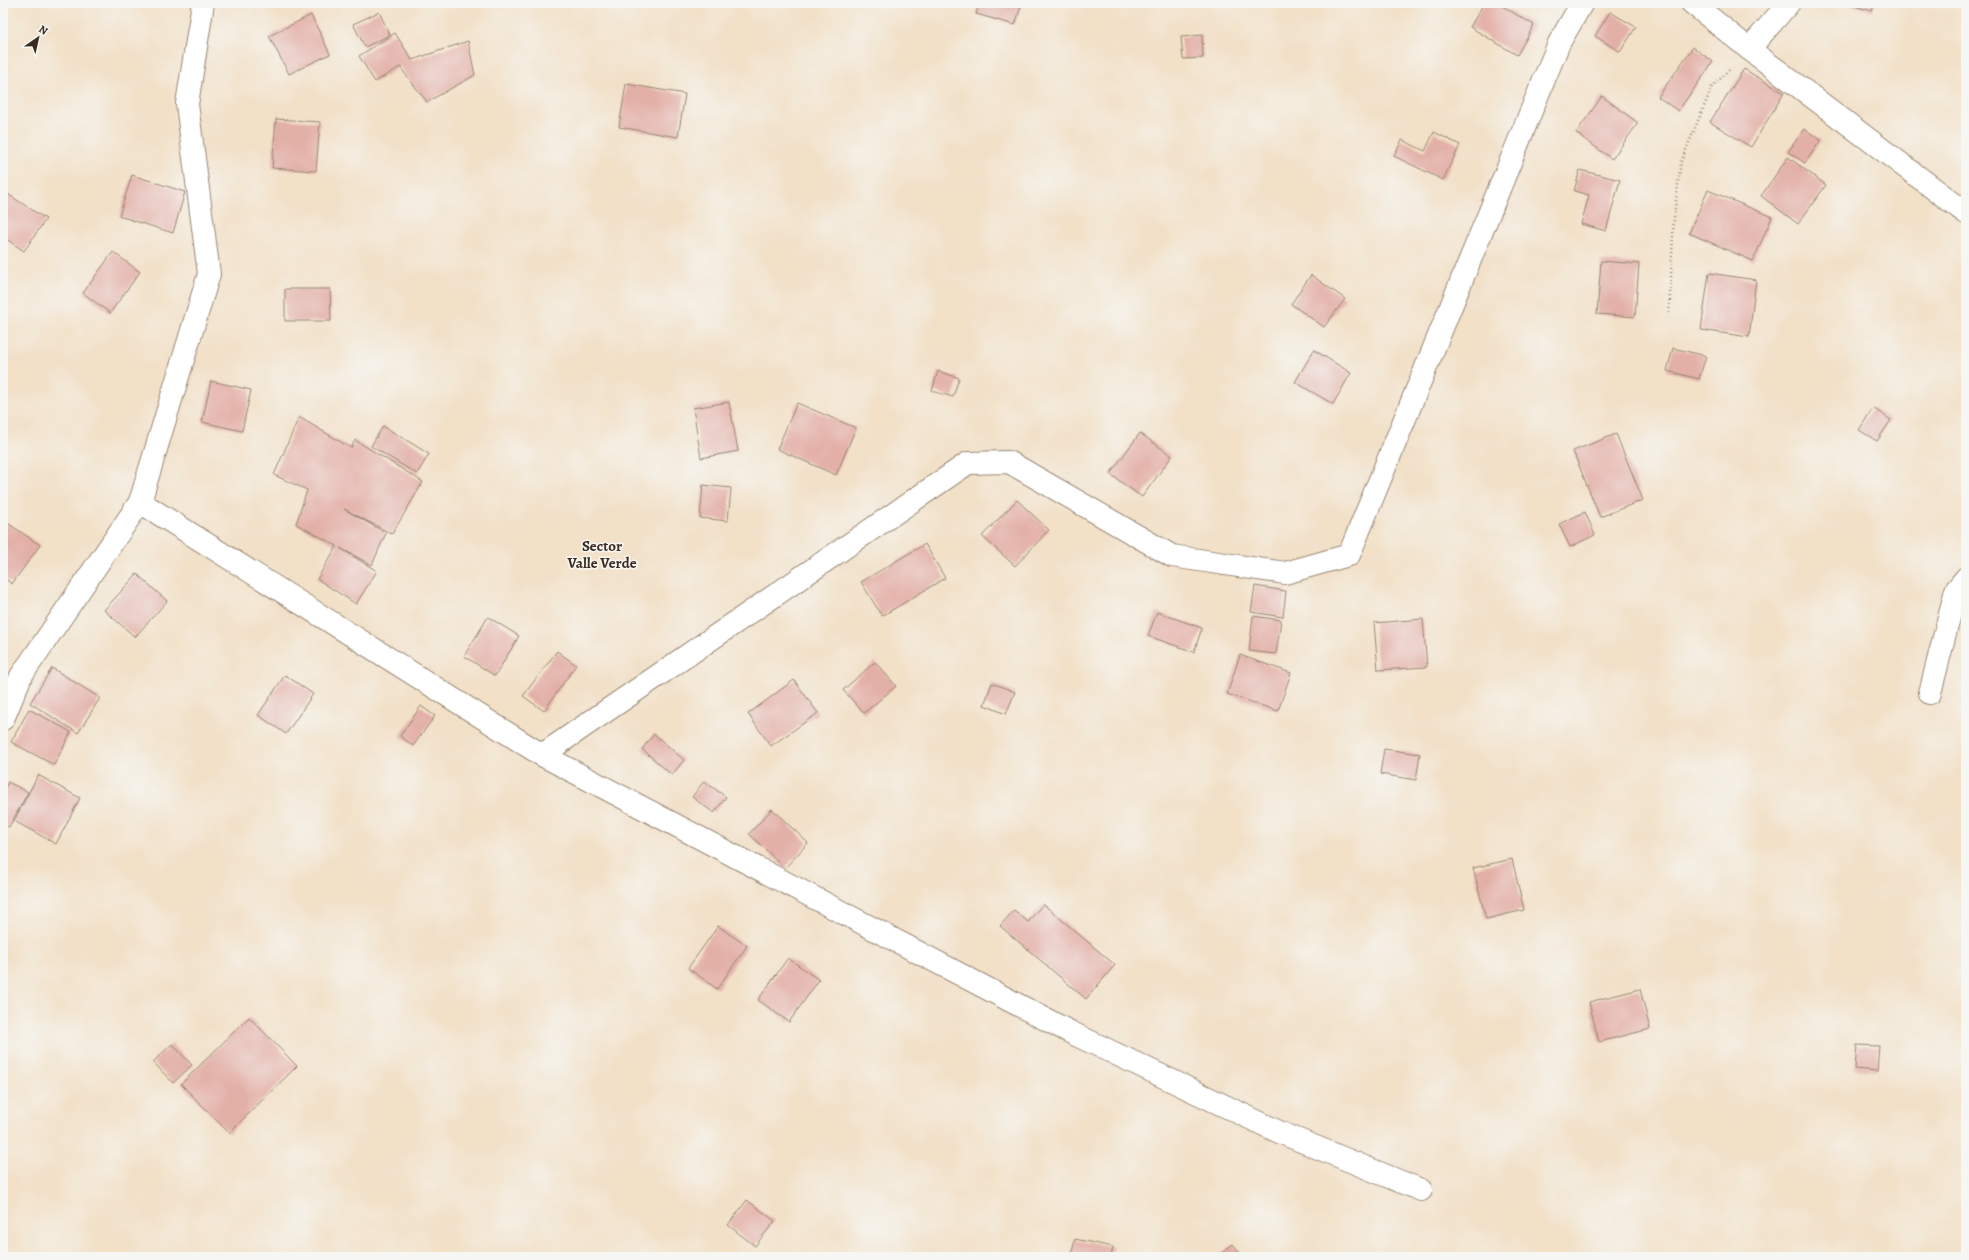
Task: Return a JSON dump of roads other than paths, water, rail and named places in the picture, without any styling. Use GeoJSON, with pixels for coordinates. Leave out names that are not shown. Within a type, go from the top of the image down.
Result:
{"type":"FeatureCollection","features":[{"type":"Feature","properties":{"kind":"street"},"geometry":{"type":"LineString","coordinates":[[3,719],[21,676],[140,502],[209,274],[187,104],[204,3]]}},
{"type":"Feature","properties":{"kind":"street"},"geometry":{"type":"LineString","coordinates":[[542,755],[968,463],[1008,462],[1172,556],[1285,572],[1349,555],[1559,43],[1582,3]]}},
{"type":"Feature","properties":{"kind":"street"},"geometry":{"type":"LineString","coordinates":[[1692,3],[1749,49],[1966,213]]}},
{"type":"Feature","properties":{"kind":"street"},"geometry":{"type":"LineString","coordinates":[[1749,49],[1789,3]]}},
{"type":"Feature","properties":{"kind":"street"},"geometry":{"type":"LineString","coordinates":[[140,502],[542,755],[1070,1032],[1279,1132],[1421,1190]]}},
{"type":"Feature","properties":{"kind":"street"},"geometry":{"type":"LineString","coordinates":[[1930,693],[1956,590],[1966,578]]}},
{"type":"Feature","properties":{"kind":"district","name":"Sector Valle Verde"},"geometry":{"type":"Point","coordinates":[602,554]}}]}
